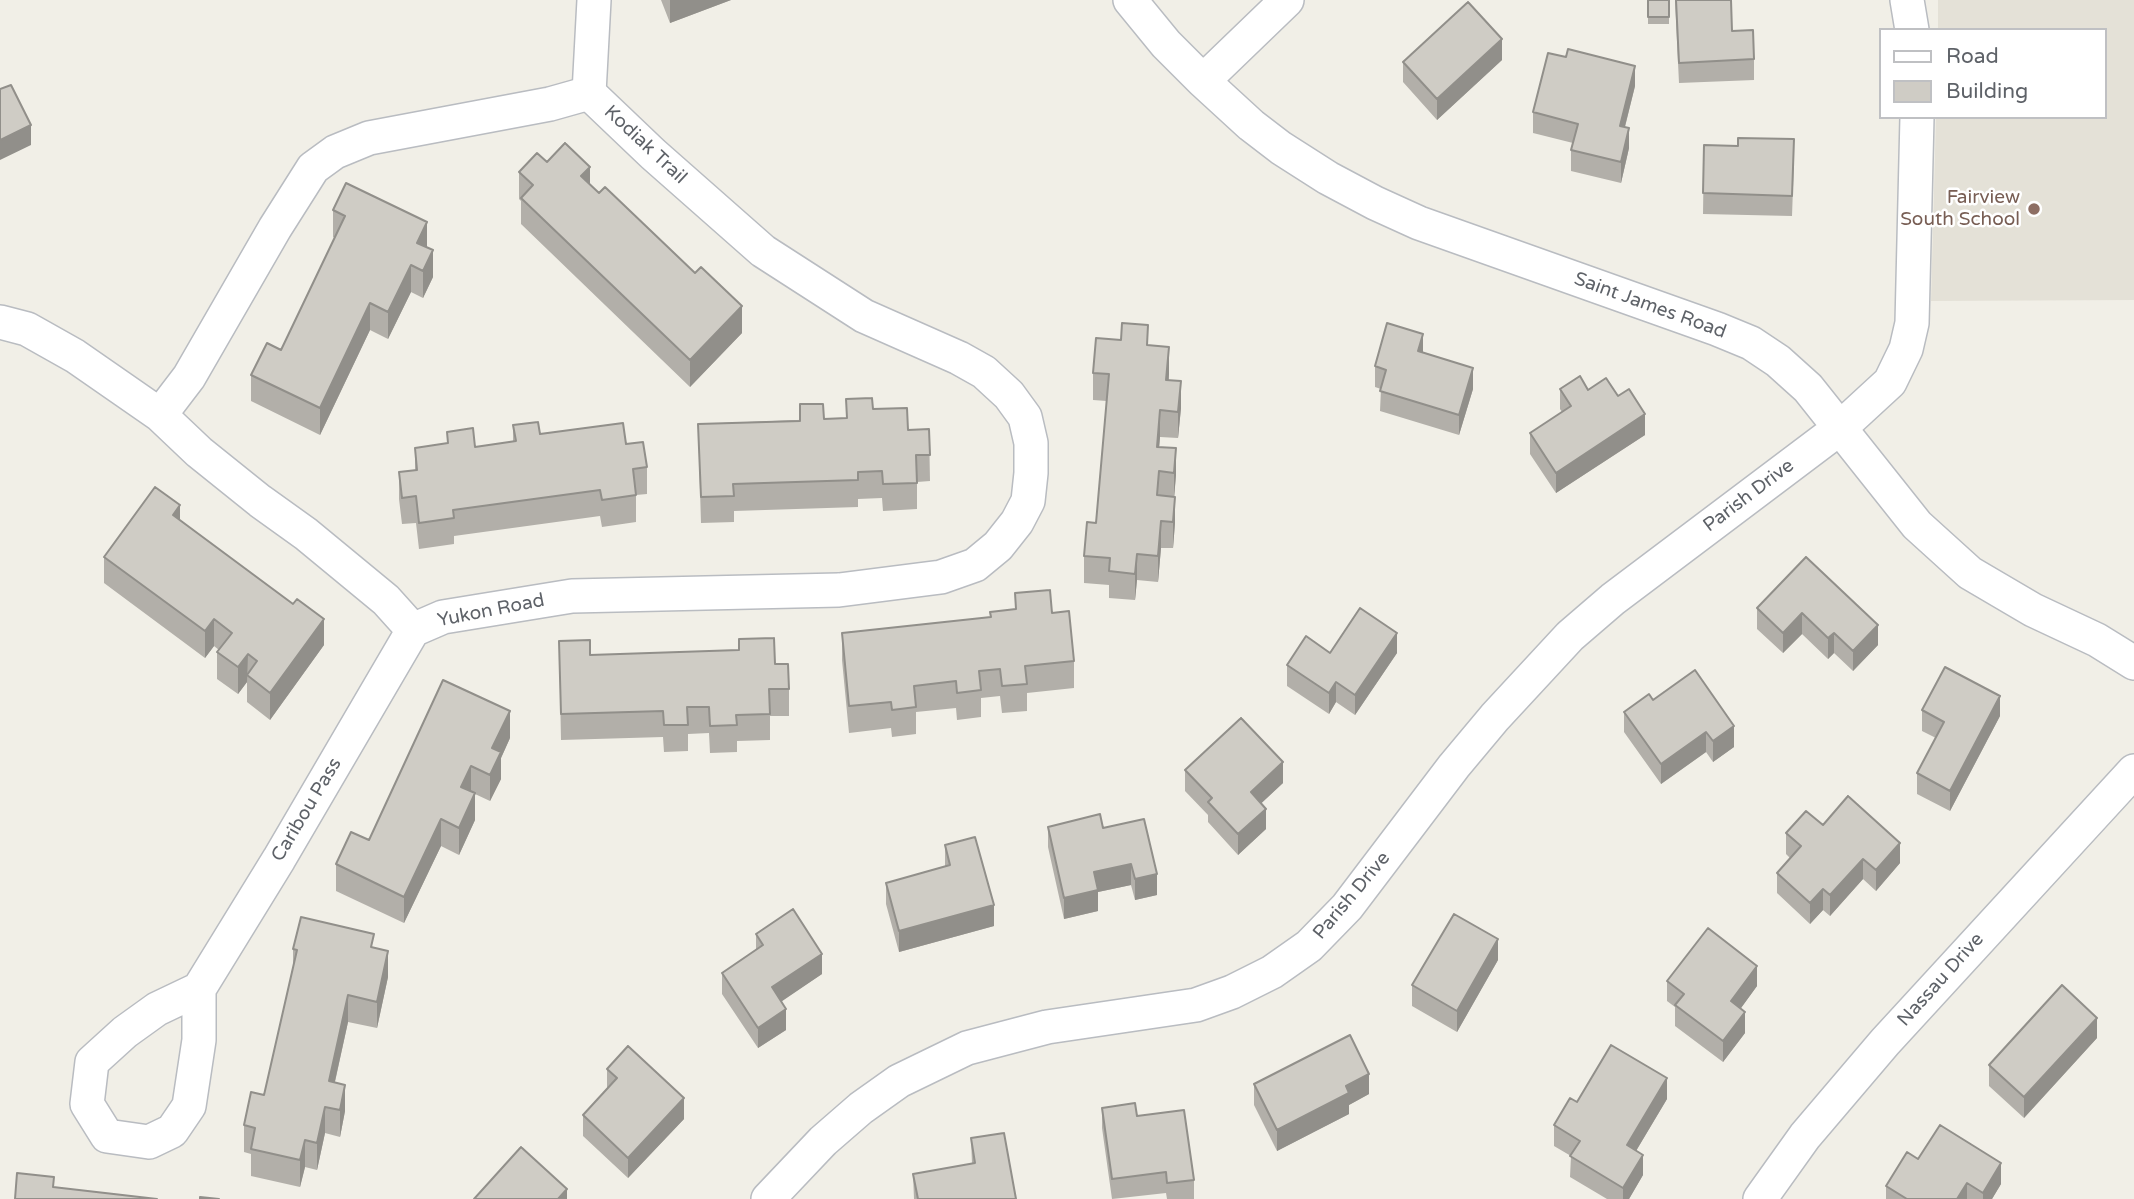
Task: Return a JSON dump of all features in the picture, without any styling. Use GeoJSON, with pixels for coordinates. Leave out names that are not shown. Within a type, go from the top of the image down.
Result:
{"type":"FeatureCollection","features":[{"type":"Feature","properties":{"kind":"street"},"geometry":{"type":"LineString","coordinates":[[589,93],[594,0]]}},
{"type":"Feature","properties":{"kind":"street","name":"Saint James Road"},"geometry":{"type":"LineString","coordinates":[[1130,0],[1166,44],[1251,125],[1328,178],[1419,223],[1751,343],[1778,361],[1808,388],[1917,525],[1970,573],[2033,610],[2097,640],[2134,663]]}},
{"type":"Feature","properties":{"kind":"street"},"geometry":{"type":"LineString","coordinates":[[1203,81],[1287,0]]}},
{"type":"Feature","properties":{"kind":"street"},"geometry":{"type":"LineString","coordinates":[[1906,0],[1912,28]]}},
{"type":"Feature","properties":{"kind":"street","name":"Kodiak Trail"},"geometry":{"type":"LineString","coordinates":[[160,415],[189,377],[313,168],[335,152],[369,138],[550,104],[589,93],[653,154],[764,251],[864,316],[959,358],[984,372],[1009,395],[1025,417],[1031,443],[1031,473]]}},
{"type":"Feature","properties":{"kind":"street","name":"Parish Drive"},"geometry":{"type":"LineString","coordinates":[[768,1199],[823,1140],[861,1108],[899,1081],[967,1048],[1047,1027],[1196,1005],[1232,992],[1272,972],[1309,946],[1347,907],[1494,717],[1570,636],[1613,599],[1840,428],[1890,382],[1906,349],[1912,323],[1917,119]]}},
{"type":"Feature","properties":{"kind":"street","name":"Yukon Road"},"geometry":{"type":"LineString","coordinates":[[0,322],[27,329],[75,356],[160,415],[199,452],[306,534],[386,600],[413,630],[443,617],[572,596],[839,590],[941,577],[975,565],[998,546],[1017,522],[1028,500],[1031,473]]}},
{"type":"Feature","properties":{"kind":"street","name":"Caribou Pass"},"geometry":{"type":"LineString","coordinates":[[199,989],[279,859],[413,630]]}},
{"type":"Feature","properties":{"kind":"street","name":"Nassau Drive"},"geometry":{"type":"LineString","coordinates":[[1760,1199],[1805,1136],[1885,1042],[2134,771]]}},
{"type":"Feature","properties":{"kind":"street"},"geometry":{"type":"LineString","coordinates":[[199,989],[199,1040],[189,1106],[172,1131],[149,1142],[107,1136],[87,1104],[92,1062],[125,1032],[157,1009],[199,989]]}},
{"type":"Feature","properties":{"kind":"shaded area","name":"Fairview South School"},"geometry":{"type":"Polygon","coordinates":[[[1938,0],[2134,0],[2134,300],[1931,301],[1936,119],[2106,119],[2106,28],[1938,28],[1938,0]]]}},
{"type":"Feature","properties":{"kind":"building"},"geometry":{"type":"Polygon","coordinates":[[[1648,0],[1669,0],[1669,17],[1648,17],[1648,0]]]}},
{"type":"Feature","properties":{"kind":"building"},"geometry":{"type":"Polygon","coordinates":[[[1676,0],[1731,0],[1732,31],[1753,30],[1754,59],[1679,63],[1676,0]]]}},
{"type":"Feature","properties":{"kind":"building"},"geometry":{"type":"Polygon","coordinates":[[[1468,2],[1502,39],[1437,99],[1403,62],[1468,2]]]}},
{"type":"Feature","properties":{"kind":"building"},"geometry":{"type":"Polygon","coordinates":[[[1568,49],[1635,66],[1620,126],[1629,128],[1621,162],[1571,150],[1578,124],[1533,112],[1548,53],[1566,57],[1568,49]]]}},
{"type":"Feature","properties":{"kind":"building"},"geometry":{"type":"Polygon","coordinates":[[[11,85],[31,125],[0,140],[0,89],[11,85]]]}},
{"type":"Feature","properties":{"kind":"building"},"geometry":{"type":"Polygon","coordinates":[[[1738,138],[1794,139],[1792,196],[1703,193],[1704,145],[1738,146],[1738,138]]]}},
{"type":"Feature","properties":{"kind":"building"},"geometry":{"type":"Polygon","coordinates":[[[565,143],[590,167],[581,176],[599,193],[605,187],[695,273],[701,267],[742,306],[690,360],[521,198],[533,185],[519,172],[537,153],[547,162],[565,143]]]}},
{"type":"Feature","properties":{"kind":"building"},"geometry":{"type":"Polygon","coordinates":[[[346,183],[427,222],[417,243],[433,250],[423,271],[411,265],[388,312],[370,303],[320,408],[251,375],[267,343],[281,350],[345,216],[333,210],[346,183]]]}},
{"type":"Feature","properties":{"kind":"building"},"geometry":{"type":"Polygon","coordinates":[[[1122,323],[1148,325],[1147,345],[1169,347],[1166,380],[1181,381],[1178,412],[1160,410],[1157,447],[1176,448],[1174,473],[1159,471],[1157,495],[1175,497],[1173,522],[1161,521],[1158,556],[1137,554],[1135,574],[1109,571],[1110,558],[1084,556],[1087,522],[1096,523],[1109,374],[1093,373],[1096,338],[1121,340],[1122,323]]]}},
{"type":"Feature","properties":{"kind":"building"},"geometry":{"type":"Polygon","coordinates":[[[1387,323],[1423,334],[1418,351],[1473,368],[1459,415],[1380,391],[1386,370],[1375,366],[1387,323]]]}},
{"type":"Feature","properties":{"kind":"building"},"geometry":{"type":"Polygon","coordinates":[[[1580,376],[1588,390],[1606,378],[1618,396],[1629,389],[1645,414],[1556,473],[1530,433],[1571,406],[1560,389],[1580,376]]]}},
{"type":"Feature","properties":{"kind":"building"},"geometry":{"type":"Polygon","coordinates":[[[872,398],[873,409],[907,408],[908,430],[929,429],[930,455],[916,455],[917,483],[883,484],[882,471],[858,472],[858,480],[733,484],[734,496],[701,497],[698,424],[800,421],[800,404],[823,404],[824,419],[847,418],[846,399],[872,398]]]}},
{"type":"Feature","properties":{"kind":"building"},"geometry":{"type":"Polygon","coordinates":[[[538,422],[540,434],[623,423],[626,444],[643,442],[647,467],[633,469],[636,495],[602,500],[600,490],[453,510],[454,518],[419,523],[416,496],[402,498],[399,472],[417,470],[415,448],[448,443],[447,432],[473,428],[475,447],[516,441],[513,425],[538,422]]]}},
{"type":"Feature","properties":{"kind":"building"},"geometry":{"type":"Polygon","coordinates":[[[155,487],[180,505],[173,515],[293,604],[297,599],[324,619],[270,693],[247,675],[257,661],[248,654],[238,667],[217,652],[232,633],[214,619],[205,631],[104,557],[155,487]]]}},
{"type":"Feature","properties":{"kind":"building"},"geometry":{"type":"Polygon","coordinates":[[[1806,557],[1878,625],[1853,651],[1834,633],[1828,638],[1802,613],[1783,633],[1757,608],[1806,557]]]}},
{"type":"Feature","properties":{"kind":"building"},"geometry":{"type":"Polygon","coordinates":[[[1050,590],[1052,613],[1069,611],[1074,661],[1025,666],[1027,684],[1002,686],[1000,669],[979,671],[981,690],[957,693],[956,681],[914,686],[916,707],[892,710],[891,702],[849,706],[842,633],[991,617],[990,612],[1016,609],[1015,593],[1050,590]]]}},
{"type":"Feature","properties":{"kind":"building"},"geometry":{"type":"Polygon","coordinates":[[[1360,608],[1397,633],[1355,695],[1336,682],[1329,693],[1287,665],[1306,636],[1330,653],[1360,608]]]}},
{"type":"Feature","properties":{"kind":"building"},"geometry":{"type":"Polygon","coordinates":[[[774,638],[775,664],[788,664],[789,689],[769,689],[770,714],[736,715],[737,725],[710,726],[709,707],[687,707],[688,725],[664,725],[663,711],[561,714],[559,641],[590,640],[590,655],[739,650],[739,639],[774,638]]]}},
{"type":"Feature","properties":{"kind":"building"},"geometry":{"type":"Polygon","coordinates":[[[1945,667],[2000,696],[1950,791],[1917,773],[1944,722],[1922,710],[1945,667]]]}},
{"type":"Feature","properties":{"kind":"building"},"geometry":{"type":"Polygon","coordinates":[[[1695,670],[1734,726],[1713,741],[1706,732],[1661,764],[1624,712],[1649,694],[1653,700],[1695,670]]]}},
{"type":"Feature","properties":{"kind":"building"},"geometry":{"type":"Polygon","coordinates":[[[443,680],[510,711],[492,748],[501,752],[490,775],[471,766],[461,787],[475,793],[459,828],[441,819],[404,897],[336,864],[351,832],[369,840],[443,680]]]}},
{"type":"Feature","properties":{"kind":"building"},"geometry":{"type":"Polygon","coordinates":[[[1241,718],[1283,762],[1251,792],[1266,809],[1238,834],[1208,802],[1212,798],[1185,770],[1241,718]]]}},
{"type":"Feature","properties":{"kind":"building"},"geometry":{"type":"Polygon","coordinates":[[[1848,796],[1900,843],[1876,870],[1863,859],[1830,895],[1823,889],[1810,903],[1777,873],[1801,846],[1786,833],[1806,811],[1823,825],[1848,796]]]}},
{"type":"Feature","properties":{"kind":"building"},"geometry":{"type":"Polygon","coordinates":[[[1100,814],[1103,828],[1144,819],[1157,874],[1135,879],[1131,864],[1094,872],[1098,890],[1064,898],[1048,827],[1100,814]]]}},
{"type":"Feature","properties":{"kind":"building"},"geometry":{"type":"Polygon","coordinates":[[[975,837],[994,905],[899,931],[886,883],[950,865],[945,845],[975,837]]]}},
{"type":"Feature","properties":{"kind":"building"},"geometry":{"type":"Polygon","coordinates":[[[793,909],[822,954],[772,987],[786,1009],[758,1028],[722,973],[763,945],[756,934],[793,909]]]}},
{"type":"Feature","properties":{"kind":"building"},"geometry":{"type":"Polygon","coordinates":[[[1454,914],[1498,939],[1457,1011],[1412,985],[1454,914]]]}},
{"type":"Feature","properties":{"kind":"building"},"geometry":{"type":"Polygon","coordinates":[[[301,917],[374,934],[371,947],[388,951],[377,1002],[348,995],[329,1081],[345,1085],[340,1110],[325,1107],[317,1143],[305,1140],[300,1160],[251,1149],[255,1128],[244,1125],[251,1092],[264,1095],[297,950],[293,949],[301,917]]]}},
{"type":"Feature","properties":{"kind":"building"},"geometry":{"type":"Polygon","coordinates":[[[1708,928],[1757,966],[1731,1001],[1745,1012],[1723,1041],[1675,1005],[1684,994],[1667,981],[1708,928]]]}},
{"type":"Feature","properties":{"kind":"building"},"geometry":{"type":"Polygon","coordinates":[[[2062,985],[2097,1018],[2024,1097],[1989,1065],[2062,985]]]}},
{"type":"Feature","properties":{"kind":"building"},"geometry":{"type":"Polygon","coordinates":[[[1350,1035],[1369,1074],[1346,1086],[1349,1093],[1277,1130],[1254,1084],[1350,1035]]]}},
{"type":"Feature","properties":{"kind":"building"},"geometry":{"type":"Polygon","coordinates":[[[1611,1045],[1667,1078],[1627,1145],[1643,1155],[1623,1188],[1570,1156],[1580,1141],[1554,1125],[1570,1098],[1577,1102],[1611,1045]]]}},
{"type":"Feature","properties":{"kind":"building"},"geometry":{"type":"Polygon","coordinates":[[[628,1046],[684,1098],[628,1158],[583,1115],[617,1078],[607,1069],[628,1046]]]}},
{"type":"Feature","properties":{"kind":"building"},"geometry":{"type":"Polygon","coordinates":[[[1135,1103],[1137,1116],[1184,1110],[1194,1180],[1167,1183],[1166,1172],[1112,1179],[1102,1108],[1135,1103]]]}},
{"type":"Feature","properties":{"kind":"building"},"geometry":{"type":"Polygon","coordinates":[[[1940,1125],[2001,1163],[1983,1193],[1967,1183],[1957,1199],[1907,1199],[1886,1186],[1907,1152],[1918,1159],[1940,1125]]]}},
{"type":"Feature","properties":{"kind":"building"},"geometry":{"type":"Polygon","coordinates":[[[1004,1133],[1016,1199],[918,1199],[913,1174],[975,1163],[971,1138],[1004,1133]]]}},
{"type":"Feature","properties":{"kind":"building"},"geometry":{"type":"Polygon","coordinates":[[[521,1147],[567,1189],[558,1199],[474,1199],[521,1147]]]}},
{"type":"Feature","properties":{"kind":"building"},"geometry":{"type":"Polygon","coordinates":[[[17,1173],[54,1177],[53,1187],[157,1199],[15,1199],[17,1173]]]}},
{"type":"Feature","properties":{"kind":"place","name":"Fairview South School"},"geometry":{"type":"Point","coordinates":[2034,209]}}]}
